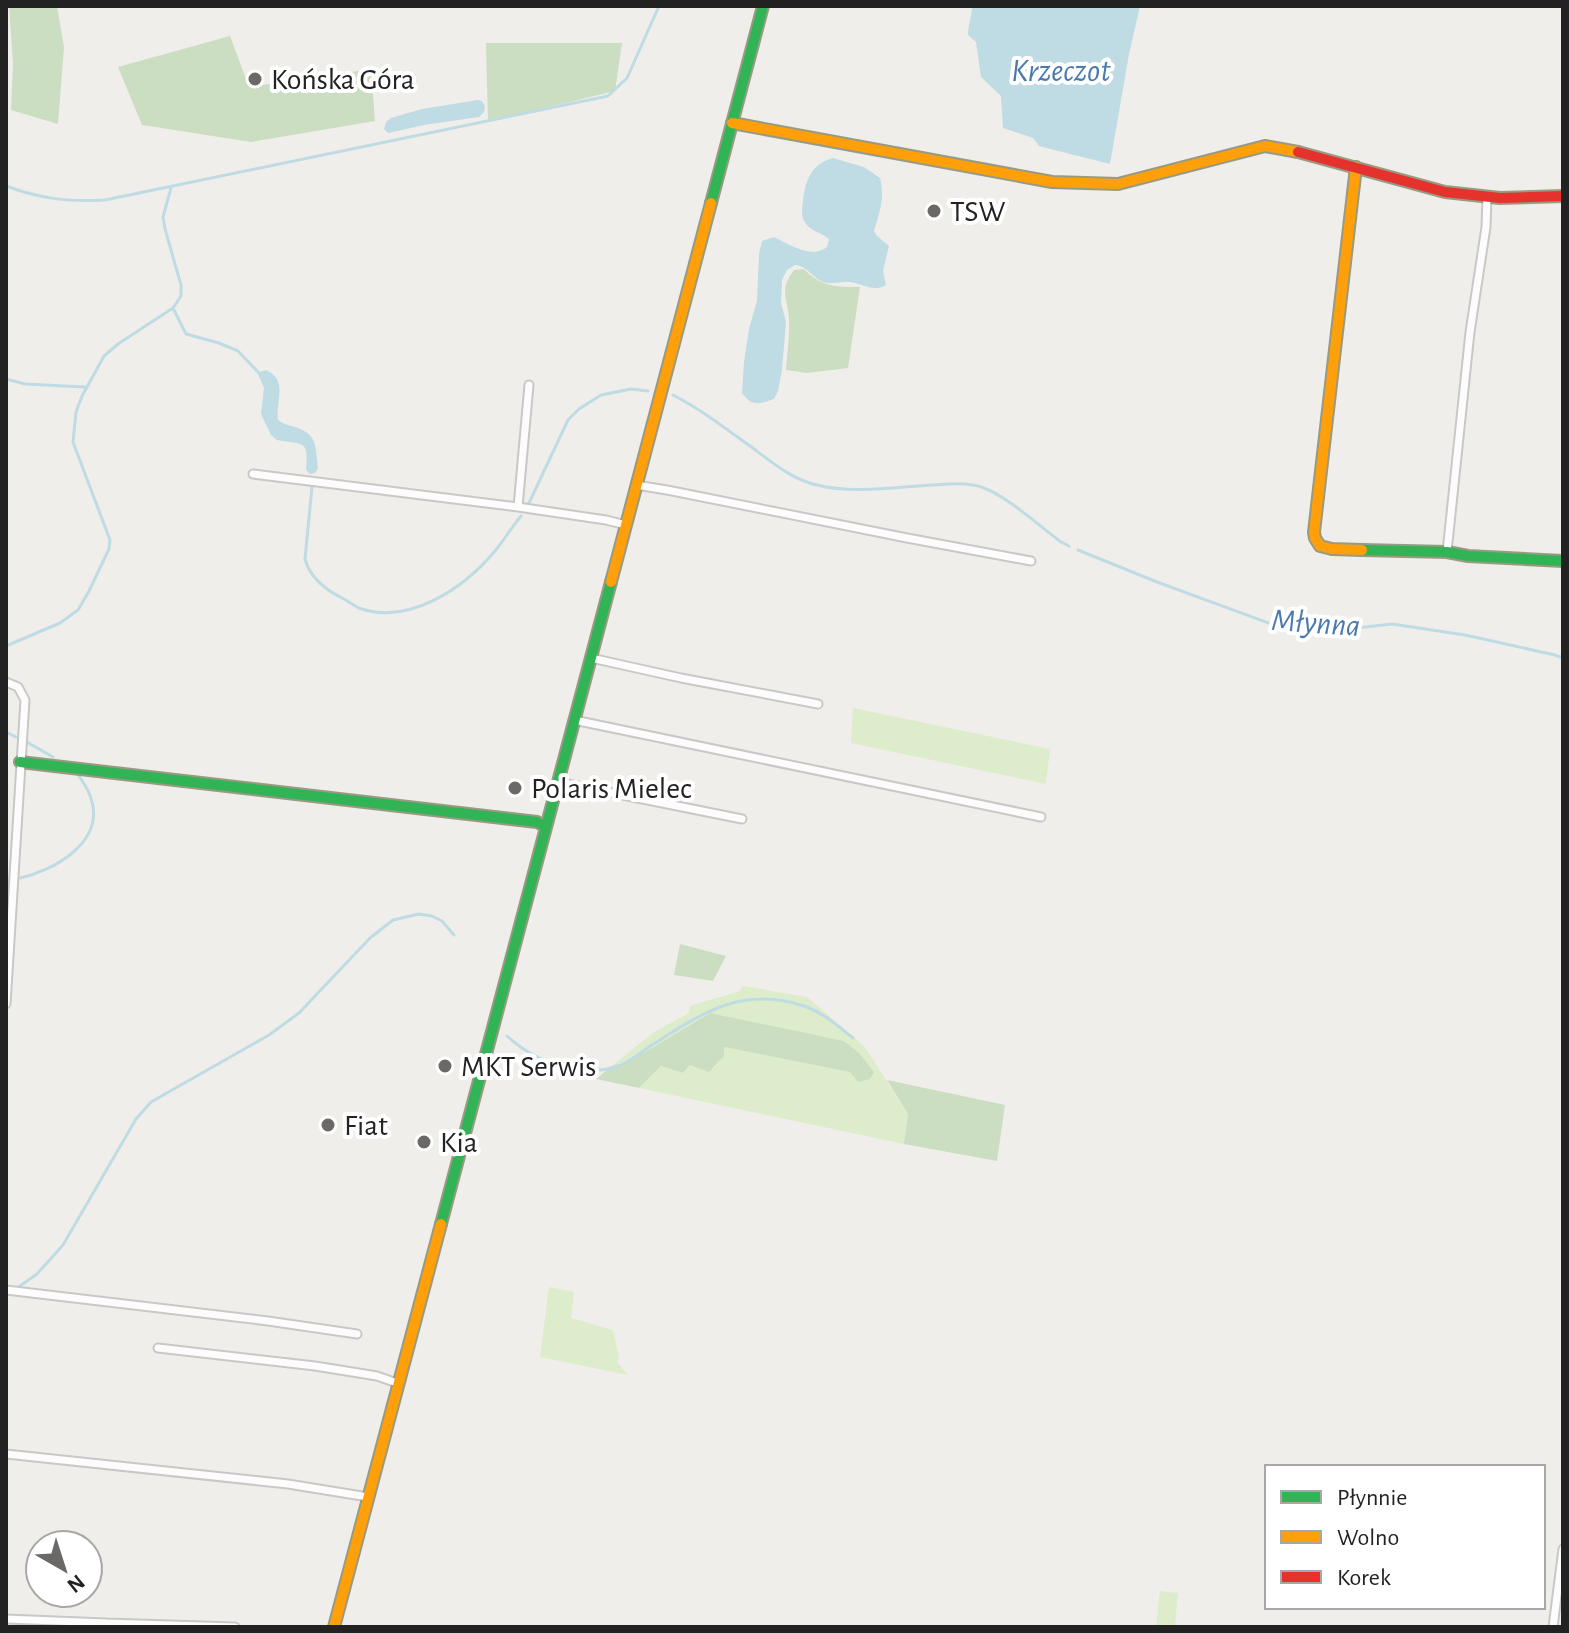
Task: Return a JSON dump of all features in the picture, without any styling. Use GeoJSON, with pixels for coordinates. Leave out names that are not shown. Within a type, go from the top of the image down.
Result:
{"type":"FeatureCollection","features":[{"type":"Feature","properties":{"kind":"street"},"geometry":{"type":"LineString","coordinates":[[334,1627],[763,6]]}},
{"type":"Feature","properties":{"kind":"street"},"geometry":{"type":"LineString","coordinates":[[732,123],[1074,184],[1118,184],[1265,146],[1299,152],[1445,192],[1487,197],[1563,196]]}},
{"type":"Feature","properties":{"kind":"street"},"geometry":{"type":"LineString","coordinates":[[1356,167],[1315,538],[1320,546],[1332,549],[1447,552],[1563,561]]}},
{"type":"Feature","properties":{"kind":"street"},"geometry":{"type":"LineString","coordinates":[[1447,552],[1487,197]]}},
{"type":"Feature","properties":{"kind":"street"},"geometry":{"type":"LineString","coordinates":[[518,507],[529,385]]}},
{"type":"Feature","properties":{"kind":"street"},"geometry":{"type":"LineString","coordinates":[[253,474],[518,507],[626,525]]}},
{"type":"Feature","properties":{"kind":"street"},"geometry":{"type":"LineString","coordinates":[[636,485],[1031,561]]}},
{"type":"Feature","properties":{"kind":"street"},"geometry":{"type":"LineString","coordinates":[[591,658],[818,704]]}},
{"type":"Feature","properties":{"kind":"street"},"geometry":{"type":"LineString","coordinates":[[6,682],[18,687],[25,700],[6,1004]]}},
{"type":"Feature","properties":{"kind":"street"},"geometry":{"type":"LineString","coordinates":[[574,720],[1041,817]]}},
{"type":"Feature","properties":{"kind":"street"},"geometry":{"type":"LineString","coordinates":[[20,762],[537,822],[546,827]]}},
{"type":"Feature","properties":{"kind":"street"},"geometry":{"type":"LineString","coordinates":[[558,782],[742,819]]}},
{"type":"Feature","properties":{"kind":"street"},"geometry":{"type":"LineString","coordinates":[[6,1290],[357,1334]]}},
{"type":"Feature","properties":{"kind":"street"},"geometry":{"type":"LineString","coordinates":[[158,1348],[315,1366],[377,1376],[397,1383]]}},
{"type":"Feature","properties":{"kind":"street"},"geometry":{"type":"LineString","coordinates":[[6,1454],[288,1484],[368,1497]]}},
{"type":"Feature","properties":{"kind":"street"},"geometry":{"type":"LineString","coordinates":[[1553,1627],[1563,1549]]}},
{"type":"Feature","properties":{"kind":"street"},"geometry":{"type":"LineString","coordinates":[[6,1619],[105,1625],[235,1627]]}},
{"type":"Feature","properties":{"kind":"green space"},"geometry":{"type":"Polygon","coordinates":[[[9,6],[57,6],[64,47],[58,124],[11,110],[13,63],[9,6]]]}},
{"type":"Feature","properties":{"kind":"green space"},"geometry":{"type":"Polygon","coordinates":[[[230,36],[249,87],[371,69],[375,121],[251,142],[142,125],[118,67],[230,36]]]}},
{"type":"Feature","properties":{"kind":"green space"},"geometry":{"type":"Polygon","coordinates":[[[486,43],[622,43],[615,91],[488,122],[486,43]]]}},
{"type":"Feature","properties":{"kind":"green space"},"geometry":{"type":"Polygon","coordinates":[[[804,269],[829,285],[860,287],[848,368],[807,373],[786,370],[789,324],[785,288],[794,270],[804,269]]]}},
{"type":"Feature","properties":{"kind":"green space"},"geometry":{"type":"Polygon","coordinates":[[[853,708],[1050,749],[1046,784],[851,743],[853,708]]]}},
{"type":"Feature","properties":{"kind":"green space"},"geometry":{"type":"Polygon","coordinates":[[[680,944],[726,956],[713,981],[674,975],[680,944]]]}},
{"type":"Feature","properties":{"kind":"green space"},"geometry":{"type":"Polygon","coordinates":[[[743,986],[807,997],[864,1046],[908,1114],[904,1144],[639,1088],[661,1066],[683,1073],[690,1065],[714,1068],[724,1056],[724,1047],[850,1072],[843,1041],[710,1013],[622,1066],[608,1069],[654,1032],[689,1013],[690,1006],[740,991],[743,986]]]}},
{"type":"Feature","properties":{"kind":"green space"},"geometry":{"type":"Polygon","coordinates":[[[710,1013],[844,1041],[859,1053],[874,1072],[870,1079],[858,1082],[850,1072],[724,1047],[724,1056],[709,1072],[690,1065],[683,1073],[661,1066],[639,1088],[596,1079],[608,1069],[622,1066],[710,1013]]]}},
{"type":"Feature","properties":{"kind":"green space"},"geometry":{"type":"Polygon","coordinates":[[[887,1080],[1005,1105],[997,1161],[904,1144],[908,1114],[887,1080]]]}},
{"type":"Feature","properties":{"kind":"green space"},"geometry":{"type":"Polygon","coordinates":[[[549,1287],[574,1292],[571,1318],[613,1330],[619,1357],[617,1362],[628,1375],[540,1357],[549,1287]]]}},
{"type":"Feature","properties":{"kind":"green space"},"geometry":{"type":"Polygon","coordinates":[[[1160,1591],[1178,1593],[1175,1627],[1156,1627],[1160,1591]]]}},
{"type":"Feature","properties":{"kind":"water","name":"Krzeczot"},"geometry":{"type":"Polygon","coordinates":[[[972,6],[1140,6],[1110,164],[1039,146],[1033,138],[1003,128],[1001,96],[981,77],[976,42],[968,35],[972,6]]]}},
{"type":"Feature","properties":{"kind":"water"},"geometry":{"type":"Polygon","coordinates":[[[478,100],[485,106],[479,117],[388,133],[384,129],[391,118],[422,109],[478,100]]]}},
{"type":"Feature","properties":{"kind":"water"},"geometry":{"type":"Polygon","coordinates":[[[833,158],[864,167],[880,178],[882,198],[874,231],[889,246],[883,271],[886,285],[876,288],[849,282],[826,283],[799,266],[787,270],[782,280],[781,303],[786,322],[778,391],[774,399],[753,402],[742,393],[749,329],[757,301],[762,241],[774,237],[794,247],[815,252],[827,247],[829,239],[806,224],[802,209],[810,174],[819,164],[833,158]]]}},
{"type":"Feature","properties":{"kind":"water"},"geometry":{"type":"Polygon","coordinates":[[[266,370],[273,374],[279,385],[278,420],[303,430],[312,438],[318,468],[315,473],[310,474],[306,470],[303,446],[277,440],[271,435],[261,414],[264,388],[258,374],[266,370]]]}},
{"type":"Feature","properties":{"kind":"waterway"},"geometry":{"type":"LineString","coordinates":[[6,186],[55,199],[105,200],[608,96],[627,78],[659,6]]}},
{"type":"Feature","properties":{"kind":"waterway"},"geometry":{"type":"LineString","coordinates":[[6,646],[60,623],[78,610],[109,549],[110,540],[73,442],[76,412],[104,356],[173,308],[181,296],[181,285],[163,217],[171,188]]}},
{"type":"Feature","properties":{"kind":"waterway","name":"Młynna"},"geometry":{"type":"LineString","coordinates":[[173,308],[186,334],[238,351],[259,373]]}},
{"type":"Feature","properties":{"kind":"waterway"},"geometry":{"type":"LineString","coordinates":[[6,379],[25,384],[85,387]]}},
{"type":"Feature","properties":{"kind":"waterway","name":"Młynna"},"geometry":{"type":"LineString","coordinates":[[529,503],[568,420],[579,409],[601,395],[631,389],[648,391]]}},
{"type":"Feature","properties":{"kind":"waterway","name":"Młynna"},"geometry":{"type":"LineString","coordinates":[[673,395],[808,483],[860,489],[975,485],[1001,497],[1069,546]]}},
{"type":"Feature","properties":{"kind":"waterway","name":"Młynna"},"geometry":{"type":"LineString","coordinates":[[312,487],[305,559],[307,566],[319,583],[330,591],[359,608],[378,612],[416,608],[452,590],[482,565],[521,516]]}},
{"type":"Feature","properties":{"kind":"waterway","name":"Młynna"},"geometry":{"type":"LineString","coordinates":[[1078,550],[1274,625],[1298,629],[1348,629],[1392,624],[1465,635],[1563,658]]}},
{"type":"Feature","properties":{"kind":"waterway"},"geometry":{"type":"LineString","coordinates":[[6,732],[16,737]]}},
{"type":"Feature","properties":{"kind":"waterway"},"geometry":{"type":"LineString","coordinates":[[25,741],[53,757]]}},
{"type":"Feature","properties":{"kind":"waterway"},"geometry":{"type":"LineString","coordinates":[[20,878],[60,862],[83,842],[90,830],[92,802],[77,773]]}},
{"type":"Feature","properties":{"kind":"waterway"},"geometry":{"type":"LineString","coordinates":[[17,1288],[37,1274],[63,1245],[136,1119],[151,1102],[269,1035],[299,1013],[370,938],[393,920],[419,914],[432,916],[442,921],[454,935]]}},
{"type":"Feature","properties":{"kind":"waterway"},"geometry":{"type":"LineString","coordinates":[[507,1036],[545,1061],[575,1070],[606,1069],[625,1063],[722,1006],[759,999],[801,1005],[828,1019],[853,1038]]}},
{"type":"Feature","properties":{"kind":"traffic: fast"},"geometry":{"type":"LineString","coordinates":[[711,203],[763,6]]}},
{"type":"Feature","properties":{"kind":"traffic: fast"},"geometry":{"type":"LineString","coordinates":[[1362,550],[1447,552],[1563,561]]}},
{"type":"Feature","properties":{"kind":"traffic: fast"},"geometry":{"type":"LineString","coordinates":[[441,1224],[611,582]]}},
{"type":"Feature","properties":{"kind":"traffic: fast"},"geometry":{"type":"LineString","coordinates":[[20,762],[537,822],[546,827]]}},
{"type":"Feature","properties":{"kind":"traffic: slow"},"geometry":{"type":"LineString","coordinates":[[732,123],[1052,182],[1118,184],[1265,146],[1298,152]]}},
{"type":"Feature","properties":{"kind":"traffic: slow"},"geometry":{"type":"LineString","coordinates":[[1356,167],[1314,532],[1320,546],[1362,550]]}},
{"type":"Feature","properties":{"kind":"traffic: slow"},"geometry":{"type":"LineString","coordinates":[[611,582],[711,203]]}},
{"type":"Feature","properties":{"kind":"traffic: slow"},"geometry":{"type":"LineString","coordinates":[[334,1627],[441,1224]]}},
{"type":"Feature","properties":{"kind":"traffic: jam"},"geometry":{"type":"LineString","coordinates":[[1298,152],[1445,192],[1500,198],[1563,196]]}},
{"type":"Feature","properties":{"kind":"place","name":"Końska Góra"},"geometry":{"type":"Point","coordinates":[255,79]}},
{"type":"Feature","properties":{"kind":"place","name":"TSW"},"geometry":{"type":"Point","coordinates":[934,211]}},
{"type":"Feature","properties":{"kind":"place","name":"Polaris Mielec"},"geometry":{"type":"Point","coordinates":[515,788]}},
{"type":"Feature","properties":{"kind":"place","name":"MKT Serwis"},"geometry":{"type":"Point","coordinates":[445,1066]}},
{"type":"Feature","properties":{"kind":"place","name":"Fiat"},"geometry":{"type":"Point","coordinates":[328,1125]}},
{"type":"Feature","properties":{"kind":"place","name":"Kia"},"geometry":{"type":"Point","coordinates":[424,1142]}}]}
